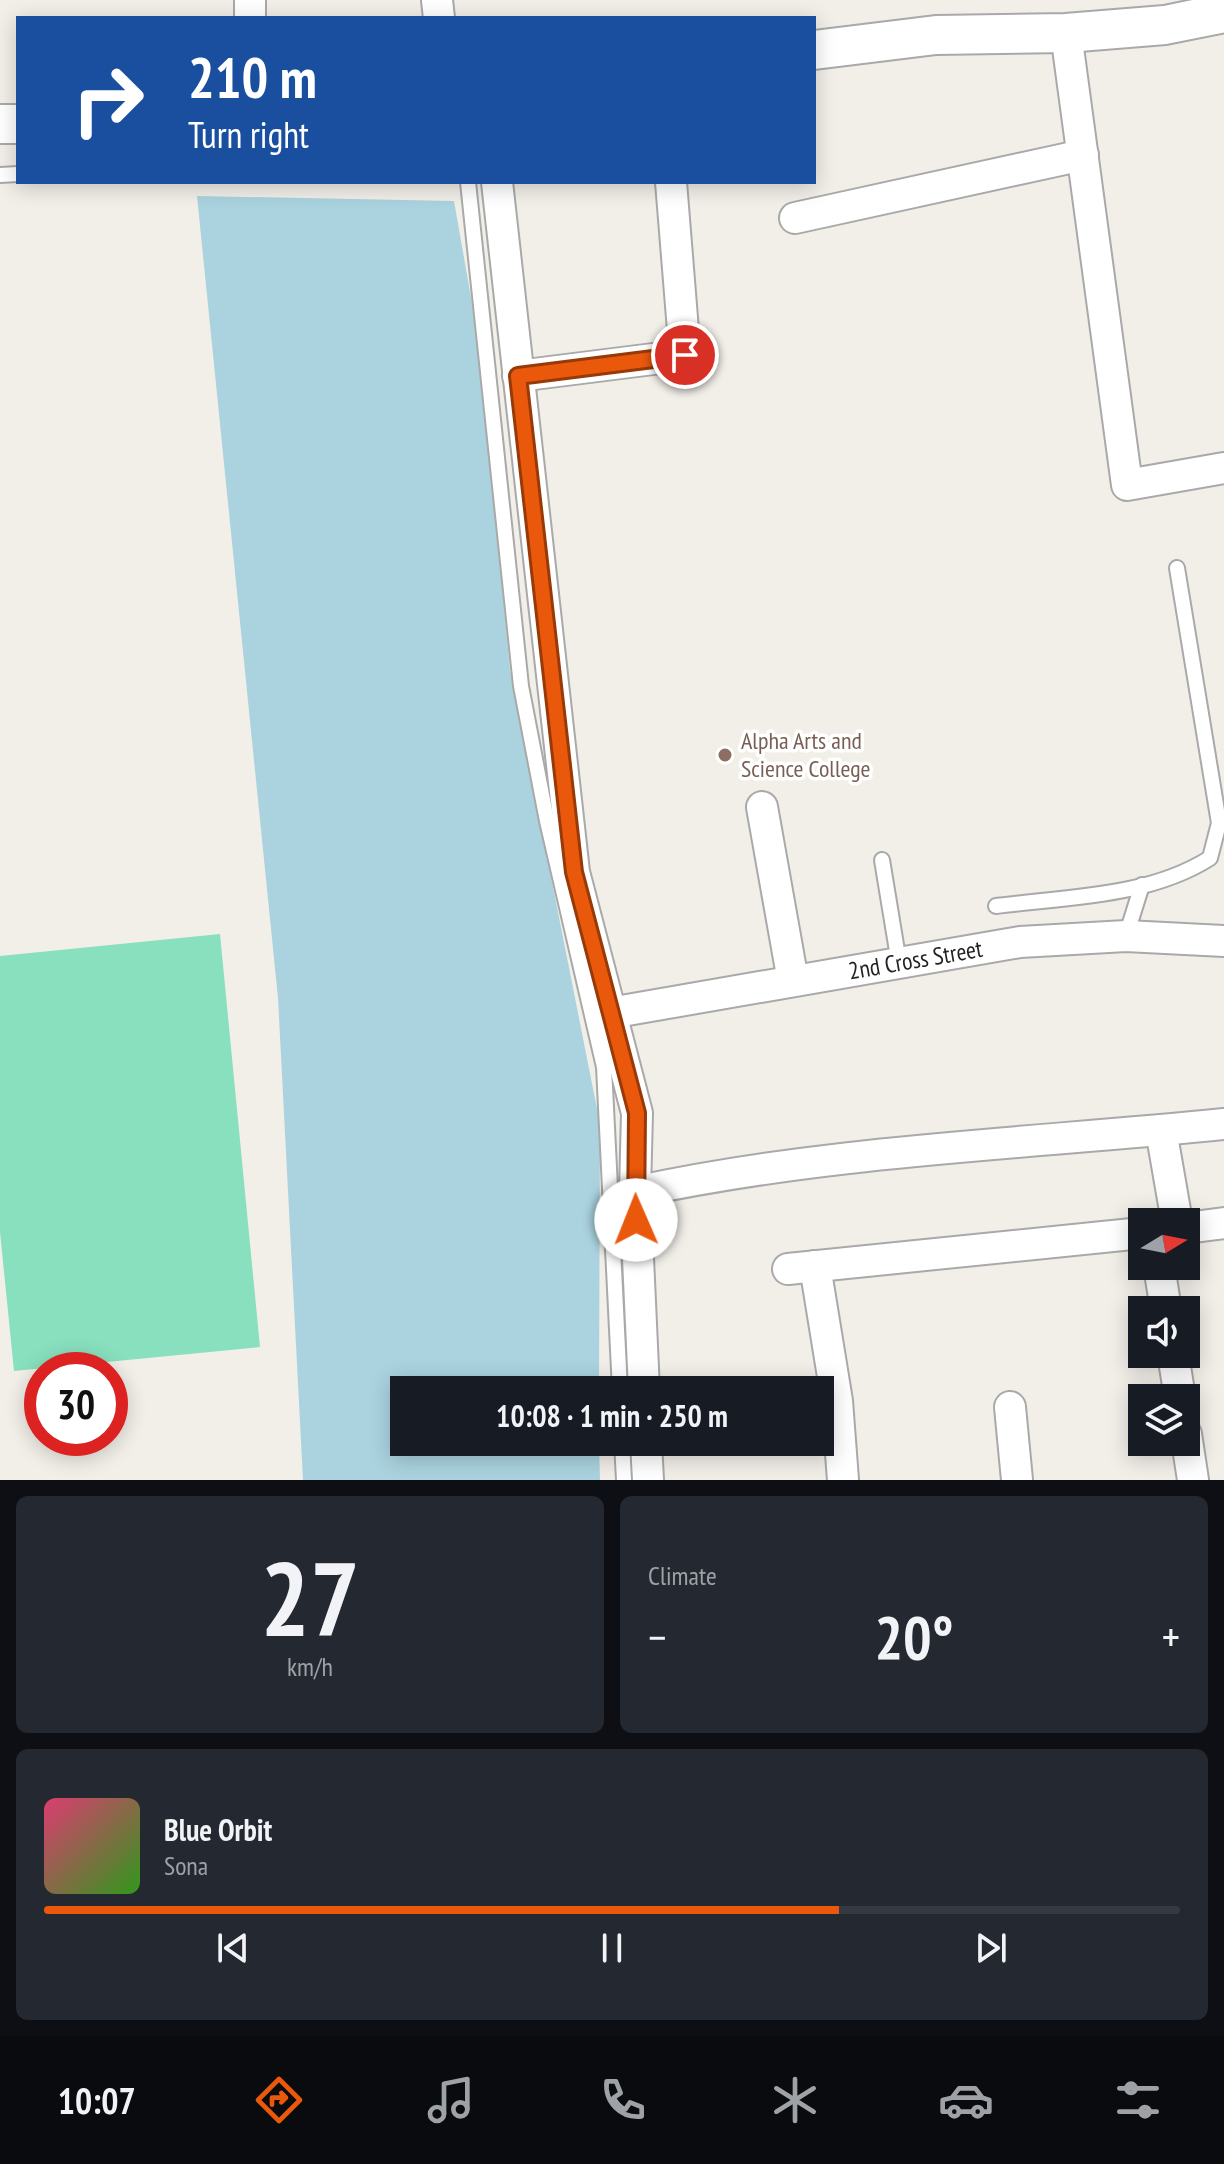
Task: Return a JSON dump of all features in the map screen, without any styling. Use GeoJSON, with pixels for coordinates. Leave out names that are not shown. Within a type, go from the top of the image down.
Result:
{"type":"FeatureCollection","features":[{"type":"Feature","properties":{"kind":"street"},"geometry":{"type":"LineString","coordinates":[[816,50],[936,35],[1066,33],[1166,12],[1224,13]]}},
{"type":"Feature","properties":{"kind":"street"},"geometry":{"type":"LineString","coordinates":[[1066,33],[1127,485],[1224,468]]}},
{"type":"Feature","properties":{"kind":"street"},"geometry":{"type":"LineString","coordinates":[[795,218],[1083,155]]}},
{"type":"Feature","properties":{"kind":"street"},"geometry":{"type":"LineString","coordinates":[[497,184],[574,872],[637,1113],[635,1192],[643,1376]]}},
{"type":"Feature","properties":{"kind":"street"},"geometry":{"type":"LineString","coordinates":[[518,376],[685,355],[671,184]]}},
{"type":"Feature","properties":{"kind":"street"},"geometry":{"type":"LineString","coordinates":[[762,807],[793,981]]}},
{"type":"Feature","properties":{"kind":"street","name":"2nd Cross Street"},"geometry":{"type":"LineString","coordinates":[[610,1013],[1020,942],[1126,936],[1224,941]]}},
{"type":"Feature","properties":{"kind":"street"},"geometry":{"type":"LineString","coordinates":[[635,1192],[733,1171],[859,1156],[1224,1124]]}},
{"type":"Feature","properties":{"kind":"street"},"geometry":{"type":"LineString","coordinates":[[1161,1130],[1175,1208]]}},
{"type":"Feature","properties":{"kind":"street"},"geometry":{"type":"LineString","coordinates":[[1200,1226],[1224,1223]]}},
{"type":"Feature","properties":{"kind":"street"},"geometry":{"type":"LineString","coordinates":[[843,1480],[837,1401],[801,1268],[1128,1234]]}},
{"type":"Feature","properties":{"kind":"street"},"geometry":{"type":"LineString","coordinates":[[1010,1407],[1017,1480]]}},
{"type":"Feature","properties":{"kind":"street"},"geometry":{"type":"LineString","coordinates":[[647,1456],[648,1480]]}},
{"type":"Feature","properties":{"kind":"street"},"geometry":{"type":"LineString","coordinates":[[1189,1456],[1193,1480]]}},
{"type":"Feature","properties":{"kind":"lane"},"geometry":{"type":"LineString","coordinates":[[468,184],[521,686],[547,821],[604,1067],[619,1376]]}},
{"type":"Feature","properties":{"kind":"lane"},"geometry":{"type":"LineString","coordinates":[[996,906],[1181,877],[1210,858],[1219,823],[1220,802],[1177,568]]}},
{"type":"Feature","properties":{"kind":"lane"},"geometry":{"type":"LineString","coordinates":[[882,860],[899,963]]}},
{"type":"Feature","properties":{"kind":"lane"},"geometry":{"type":"LineString","coordinates":[[1126,936],[1142,885]]}},
{"type":"Feature","properties":{"kind":"lane"},"geometry":{"type":"LineString","coordinates":[[623,1456],[624,1480]]}},
{"type":"Feature","properties":{"kind":"green space"},"geometry":{"type":"Polygon","coordinates":[[[220,934],[260,1347],[128,1360],[128,1352],[24,1352],[24,1370],[14,1371],[0,1232],[0,956],[220,934]]]}},
{"type":"Feature","properties":{"kind":"water"},"geometry":{"type":"Polygon","coordinates":[[[197,196],[454,201],[479,343],[510,670],[600,1124],[599,1376],[390,1376],[390,1456],[599,1456],[600,1480],[303,1480],[278,998],[197,196]]]}},
{"type":"Feature","properties":{"kind":"place","name":"Alpha Arts and Science College"},"geometry":{"type":"Point","coordinates":[725,755]}},
{"type":"Feature","properties":{"kind":"route"},"geometry":{"type":"LineString","coordinates":[[636,1220],[637,1113],[574,872],[518,376],[685,355]]}}]}
